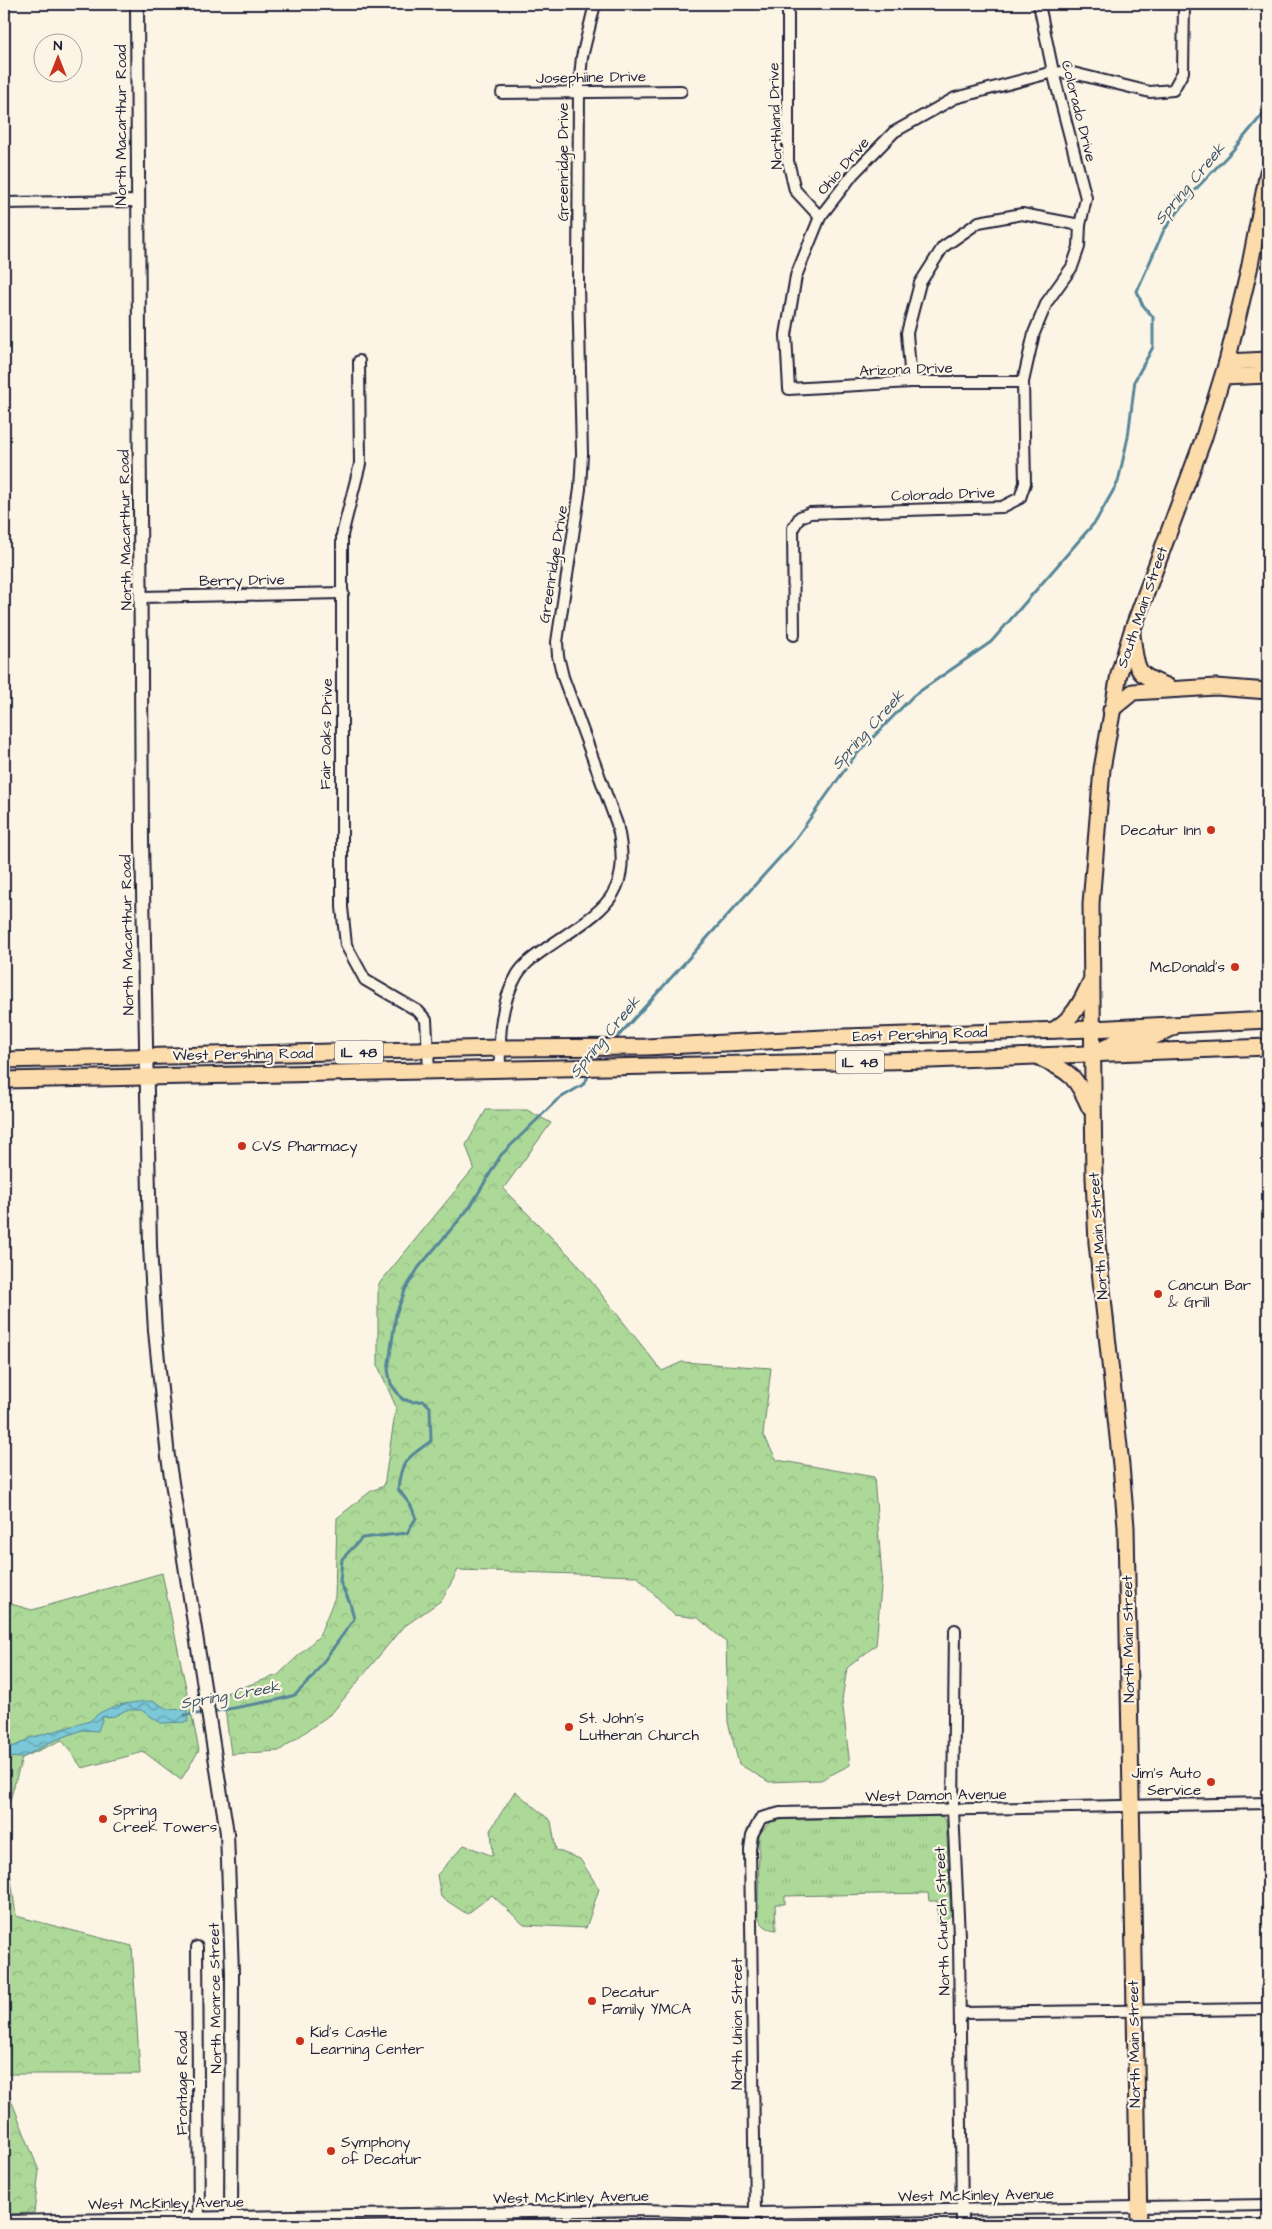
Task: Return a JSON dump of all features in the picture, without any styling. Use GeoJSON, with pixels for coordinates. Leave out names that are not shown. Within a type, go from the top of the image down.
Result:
{"type":"FeatureCollection","features":[{"type":"Feature","properties":{"kind":"main road","name":"South Main Street"},"geometry":{"type":"LineString","coordinates":[[1093,1055],[1091,882],[1102,768],[1111,710],[1119,674],[1132,631],[1203,440],[1223,377],[1249,270],[1268,172]]}},
{"type":"Feature","properties":{"kind":"main road"},"geometry":{"type":"LineString","coordinates":[[1227,362],[1268,360]]}},
{"type":"Feature","properties":{"kind":"main road"},"geometry":{"type":"LineString","coordinates":[[1223,377],[1268,375]]}},
{"type":"Feature","properties":{"kind":"main road"},"geometry":{"type":"LineString","coordinates":[[1132,631],[1136,665],[1141,675],[1173,688]]}},
{"type":"Feature","properties":{"kind":"main road"},"geometry":{"type":"LineString","coordinates":[[1111,710],[1133,692],[1173,688],[1222,687],[1268,691]]}},
{"type":"Feature","properties":{"kind":"main road"},"geometry":{"type":"LineString","coordinates":[[1054,1030],[1066,1023],[1075,1013],[1092,980]]}},
{"type":"Feature","properties":{"kind":"main road","name":"East Pershing Road"},"geometry":{"type":"LineString","coordinates":[[572,1048],[646,1047],[1268,1020]]}},
{"type":"Feature","properties":{"kind":"main road"},"geometry":{"type":"LineString","coordinates":[[1093,1055],[1117,1041],[1153,1038],[1177,1025]]}},
{"type":"Feature","properties":{"kind":"main road","name":"IL 48"},"geometry":{"type":"LineString","coordinates":[[1036,1057],[1268,1047]]}},
{"type":"Feature","properties":{"kind":"main road","name":"West Pershing Road"},"geometry":{"type":"LineString","coordinates":[[4,1060],[500,1048],[572,1048]]}},
{"type":"Feature","properties":{"kind":"main road","name":"North Main Street"},"geometry":{"type":"LineString","coordinates":[[1093,1055],[1097,1243],[1126,1527],[1138,2225]]}},
{"type":"Feature","properties":{"kind":"main road","name":"West Pershing Road"},"geometry":{"type":"LineString","coordinates":[[4,1080],[1036,1057]]}},
{"type":"Feature","properties":{"kind":"main road"},"geometry":{"type":"LineString","coordinates":[[1036,1057],[1072,1074],[1081,1086],[1093,1115]]}},
{"type":"Feature","properties":{"kind":"street","name":"North Macarthur Road"},"geometry":{"type":"LineString","coordinates":[[137,4],[142,840],[150,1246],[161,1393],[168,1457],[205,1690]]}},
{"type":"Feature","properties":{"kind":"street","name":"Greenridge Drive"},"geometry":{"type":"LineString","coordinates":[[500,1068],[502,1011],[517,974],[527,963],[591,917],[607,902],[617,890],[622,870],[622,846],[617,824],[558,656],[560,616],[580,489],[582,454],[578,276],[579,93],[582,58],[595,4]]}},
{"type":"Feature","properties":{"kind":"street","name":"Northland Drive"},"geometry":{"type":"LineString","coordinates":[[788,4],[788,161],[794,190],[820,217]]}},
{"type":"Feature","properties":{"kind":"street","name":"Colorado Drive"},"geometry":{"type":"LineString","coordinates":[[794,635],[793,528],[800,517],[810,513],[1002,507],[1020,498],[1025,483],[1023,382],[1034,333],[1047,302],[1072,267],[1078,247],[1080,225],[1086,198],[1053,72],[1039,4]]}},
{"type":"Feature","properties":{"kind":"street","name":"Ohio Drive"},"geometry":{"type":"LineString","coordinates":[[789,389],[786,335],[796,276],[820,217],[854,173],[894,132],[955,98],[1053,72],[1073,72],[1150,92],[1173,90],[1183,72],[1184,4]]}},
{"type":"Feature","properties":{"kind":"street","name":"Josephiine Drive"},"geometry":{"type":"LineString","coordinates":[[502,93],[681,91]]}},
{"type":"Feature","properties":{"kind":"street"},"geometry":{"type":"LineString","coordinates":[[4,203],[138,200]]}},
{"type":"Feature","properties":{"kind":"street"},"geometry":{"type":"LineString","coordinates":[[911,382],[907,333],[920,283],[943,247],[979,222],[1022,214],[1080,225]]}},
{"type":"Feature","properties":{"kind":"street","name":"Fair Oaks Drive"},"geometry":{"type":"LineString","coordinates":[[359,361],[360,457],[342,535],[340,801],[342,907],[346,945],[365,980],[418,1011],[426,1020],[429,1070]]}},
{"type":"Feature","properties":{"kind":"street","name":"Arizona Drive"},"geometry":{"type":"LineString","coordinates":[[789,389],[911,382],[1023,382]]}},
{"type":"Feature","properties":{"kind":"street","name":"Berry Drive"},"geometry":{"type":"LineString","coordinates":[[142,597],[343,593]]}},
{"type":"Feature","properties":{"kind":"street","name":"North Church Street"},"geometry":{"type":"LineString","coordinates":[[955,1630],[953,1810],[960,2013],[962,2225]]}},
{"type":"Feature","properties":{"kind":"street","name":"North Monroe Street"},"geometry":{"type":"LineString","coordinates":[[205,1690],[219,1771],[230,1872],[233,2151],[231,2221]]}},
{"type":"Feature","properties":{"kind":"street","name":"West Damon Avenue"},"geometry":{"type":"LineString","coordinates":[[752,1835],[761,1818],[780,1813],[1268,1803]]}},
{"type":"Feature","properties":{"kind":"street","name":"North Union Street"},"geometry":{"type":"LineString","coordinates":[[752,1835],[752,2086],[755,2213]]}},
{"type":"Feature","properties":{"kind":"street","name":"Frontage Road"},"geometry":{"type":"LineString","coordinates":[[197,1947],[198,2219]]}},
{"type":"Feature","properties":{"kind":"street"},"geometry":{"type":"LineString","coordinates":[[960,2013],[1268,2009]]}},
{"type":"Feature","properties":{"kind":"street","name":"West McKinley Avenue"},"geometry":{"type":"LineString","coordinates":[[4,2221],[15,2223],[141,2222],[198,2219],[231,2221],[641,2210],[766,2213],[1268,2205]]}},
{"type":"Feature","properties":{"kind":"street"},"geometry":{"type":"LineString","coordinates":[[766,2213],[768,2225]]}},
{"type":"Feature","properties":{"kind":"green space"},"geometry":{"type":"Polygon","coordinates":[[[486,1110],[527,1110],[551,1123],[503,1189],[575,1261],[662,1371],[682,1362],[771,1368],[763,1435],[777,1460],[874,1477],[882,1576],[876,1645],[847,1668],[842,1700],[850,1765],[821,1780],[769,1782],[739,1764],[728,1722],[726,1642],[698,1618],[674,1615],[637,1576],[458,1570],[442,1600],[402,1628],[332,1713],[279,1751],[231,1754],[223,1694],[278,1675],[319,1636],[335,1597],[337,1518],[371,1491],[384,1486],[396,1407],[378,1366],[378,1285],[474,1168],[466,1145],[486,1110]]]}},
{"type":"Feature","properties":{"kind":"green space"},"geometry":{"type":"Polygon","coordinates":[[[162,1573],[199,1750],[181,1780],[144,1752],[82,1768],[62,1740],[22,1758],[4,1821],[4,1602],[32,1610],[162,1573]]]}},
{"type":"Feature","properties":{"kind":"green space"},"geometry":{"type":"Polygon","coordinates":[[[515,1791],[551,1821],[556,1850],[580,1859],[599,1889],[586,1928],[524,1925],[492,1895],[467,1914],[441,1897],[437,1875],[464,1845],[493,1856],[491,1829],[515,1791]]]}},
{"type":"Feature","properties":{"kind":"green space"},"geometry":{"type":"Polygon","coordinates":[[[941,1816],[946,1820],[951,1915],[938,1926],[937,1901],[929,1901],[928,1893],[785,1896],[785,1904],[775,1904],[776,1930],[764,1926],[758,1915],[759,1834],[772,1820],[941,1816]]]}},
{"type":"Feature","properties":{"kind":"green space"},"geometry":{"type":"Polygon","coordinates":[[[4,1826],[16,1916],[132,1946],[140,2074],[6,2074],[8,2092],[39,2171],[34,2213],[4,2214],[4,1826]]]}},
{"type":"Feature","properties":{"kind":"water","name":"Spring Creek"},"geometry":{"type":"Polygon","coordinates":[[[154,1701],[167,1709],[187,1710],[188,1722],[161,1723],[141,1710],[126,1710],[115,1716],[103,1717],[98,1731],[82,1730],[48,1743],[22,1758],[4,1757],[4,1747],[15,1746],[30,1738],[90,1721],[96,1715],[111,1707],[128,1703],[154,1701]]]}},
{"type":"Feature","properties":{"kind":"waterway","name":"Spring Creek"},"geometry":{"type":"LineString","coordinates":[[613,1042],[791,845],[854,757],[913,696],[991,642],[1096,521],[1118,482],[1128,437],[1135,380],[1153,347],[1153,317],[1142,304],[1137,291],[1164,230],[1194,191],[1233,150],[1268,108]]}},
{"type":"Feature","properties":{"kind":"waterway","name":"Spring Creek"},"geometry":{"type":"LineString","coordinates":[[212,1712],[295,1695],[311,1679],[354,1619],[350,1603],[340,1582],[342,1559],[362,1538],[407,1533],[416,1518],[411,1506],[398,1489],[399,1479],[407,1460],[431,1441],[430,1407],[424,1401],[412,1402],[402,1399],[391,1384],[388,1370],[396,1314],[406,1288],[419,1267],[470,1207],[501,1155],[557,1100],[584,1084],[590,1073]]}},
{"type":"Feature","properties":{"kind":"waterway","name":"Spring Creek"},"geometry":{"type":"LineString","coordinates":[[185,1715],[206,1713]]}},
{"type":"Feature","properties":{"kind":"place","name":"Decatur Inn"},"geometry":{"type":"Point","coordinates":[1211,830]}},
{"type":"Feature","properties":{"kind":"place","name":"McDonald's"},"geometry":{"type":"Point","coordinates":[1235,967]}},
{"type":"Feature","properties":{"kind":"place","name":"CVS Pharmacy"},"geometry":{"type":"Point","coordinates":[242,1146]}},
{"type":"Feature","properties":{"kind":"place","name":"Cancun Bar & Grill"},"geometry":{"type":"Point","coordinates":[1158,1294]}},
{"type":"Feature","properties":{"kind":"place","name":"St. John's Lutheran Church"},"geometry":{"type":"Point","coordinates":[569,1727]}},
{"type":"Feature","properties":{"kind":"place","name":"Jim's Auto Service"},"geometry":{"type":"Point","coordinates":[1211,1782]}},
{"type":"Feature","properties":{"kind":"place","name":"Spring Creek Towers"},"geometry":{"type":"Point","coordinates":[103,1819]}},
{"type":"Feature","properties":{"kind":"place","name":"Decatur Family YMCA"},"geometry":{"type":"Point","coordinates":[592,2001]}},
{"type":"Feature","properties":{"kind":"place","name":"Kid's Castle Learning Center"},"geometry":{"type":"Point","coordinates":[300,2041]}},
{"type":"Feature","properties":{"kind":"place","name":"Symphony of Decatur"},"geometry":{"type":"Point","coordinates":[331,2151]}}]}
